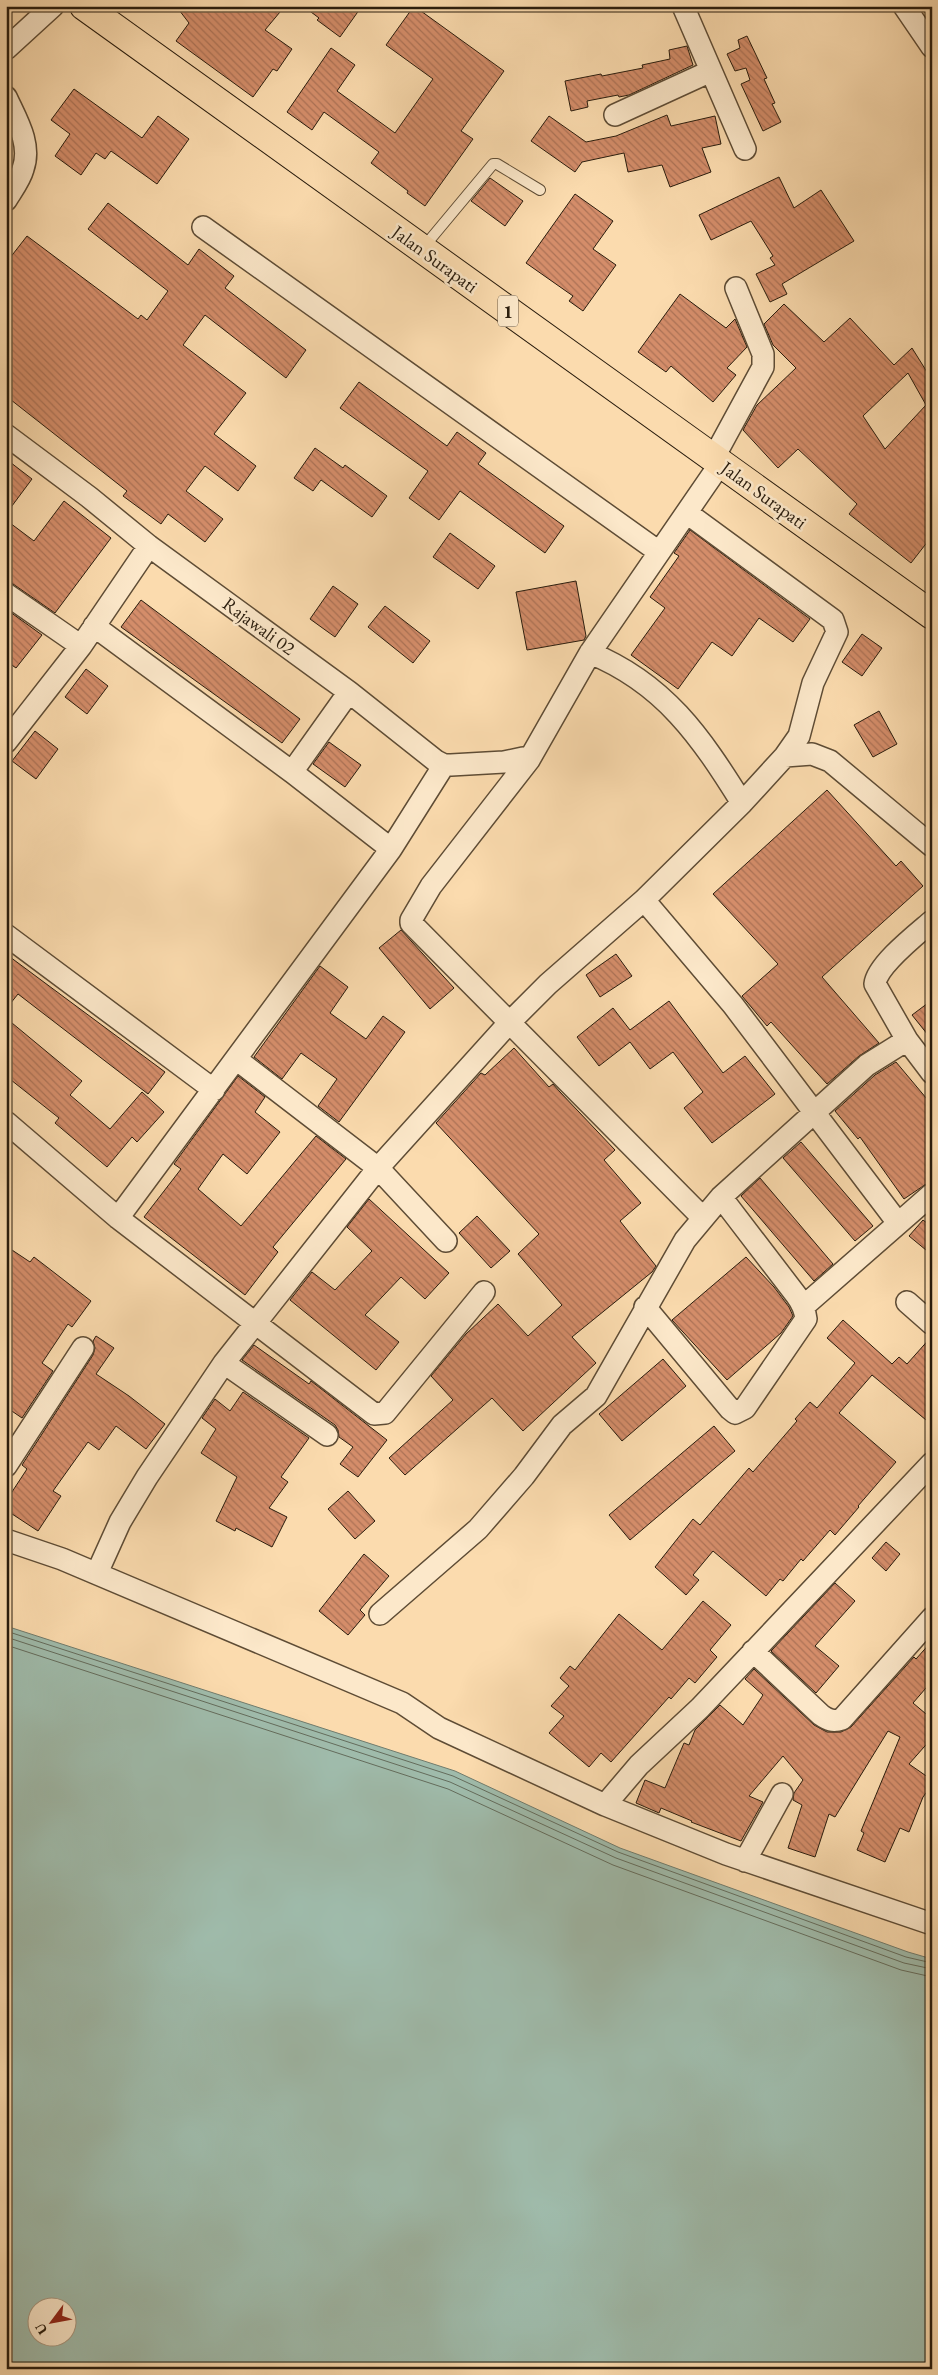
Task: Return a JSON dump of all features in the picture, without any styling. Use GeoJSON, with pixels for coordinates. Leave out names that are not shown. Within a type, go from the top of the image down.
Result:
{"type":"FeatureCollection","features":[{"type":"Feature","properties":{"kind":"highway","name":"Jalan Surapati"},"geometry":{"type":"LineString","coordinates":[[84,6],[932,615]]}},
{"type":"Feature","properties":{"kind":"street"},"geometry":{"type":"LineString","coordinates":[[6,49],[54,6]]}},
{"type":"Feature","properties":{"kind":"street"},"geometry":{"type":"LineString","coordinates":[[683,6],[745,149]]}},
{"type":"Feature","properties":{"kind":"street"},"geometry":{"type":"LineString","coordinates":[[904,6],[932,47]]}},
{"type":"Feature","properties":{"kind":"street"},"geometry":{"type":"LineString","coordinates":[[615,115],[711,71]]}},
{"type":"Feature","properties":{"kind":"street"},"geometry":{"type":"LineString","coordinates":[[6,98],[20,126],[25,145],[26,161],[23,171],[6,200]]}},
{"type":"Feature","properties":{"kind":"street"},"geometry":{"type":"LineString","coordinates":[[203,227],[659,552]]}},
{"type":"Feature","properties":{"kind":"street"},"geometry":{"type":"LineString","coordinates":[[703,1218],[411,923],[411,920],[431,886],[528,760],[590,653],[687,513],[717,461],[763,367],[763,354],[736,288]]}},
{"type":"Feature","properties":{"kind":"street","name":"Rajawali 02"},"geometry":{"type":"LineString","coordinates":[[6,435],[89,497],[149,546],[349,692],[444,765]]}},
{"type":"Feature","properties":{"kind":"street"},"geometry":{"type":"LineString","coordinates":[[97,1574],[124,1515],[224,1363],[378,1168],[509,1023],[548,984],[644,900],[742,803],[785,756],[799,736],[813,684],[837,632],[833,620],[687,513]]}},
{"type":"Feature","properties":{"kind":"street"},"geometry":{"type":"LineString","coordinates":[[6,742],[81,646],[149,546]]}},
{"type":"Feature","properties":{"kind":"street"},"geometry":{"type":"LineString","coordinates":[[6,594],[81,646]]}},
{"type":"Feature","properties":{"kind":"street"},"geometry":{"type":"LineString","coordinates":[[94,626],[292,772],[392,849]]}},
{"type":"Feature","properties":{"kind":"street"},"geometry":{"type":"LineString","coordinates":[[590,653],[611,662],[651,688],[682,717],[710,751],[742,803]]}},
{"type":"Feature","properties":{"kind":"street"},"geometry":{"type":"LineString","coordinates":[[292,772],[349,692]]}},
{"type":"Feature","properties":{"kind":"street"},"geometry":{"type":"LineString","coordinates":[[785,756],[812,754],[830,762],[932,846]]}},
{"type":"Feature","properties":{"kind":"street"},"geometry":{"type":"LineString","coordinates":[[118,1218],[392,849],[444,765],[504,762],[523,758],[528,760]]}},
{"type":"Feature","properties":{"kind":"street"},"geometry":{"type":"LineString","coordinates":[[644,900],[733,1005],[815,1111],[898,1224]]}},
{"type":"Feature","properties":{"kind":"street"},"geometry":{"type":"LineString","coordinates":[[932,921],[888,962],[875,978],[877,990],[907,1040],[932,1073]]}},
{"type":"Feature","properties":{"kind":"street"},"geometry":{"type":"LineString","coordinates":[[6,934],[214,1090]]}},
{"type":"Feature","properties":{"kind":"street"},"geometry":{"type":"LineString","coordinates":[[380,1614],[478,1529],[524,1476],[562,1425],[596,1396],[645,1307],[685,1240],[721,1197],[867,1064],[907,1040]]}},
{"type":"Feature","properties":{"kind":"street"},"geometry":{"type":"LineString","coordinates":[[236,1059],[378,1168],[446,1241]]}},
{"type":"Feature","properties":{"kind":"street"},"geometry":{"type":"LineString","coordinates":[[6,1122],[118,1218],[374,1414],[380,1415],[385,1413],[484,1292]]}},
{"type":"Feature","properties":{"kind":"street"},"geometry":{"type":"LineString","coordinates":[[804,1306],[932,1194]]}},
{"type":"Feature","properties":{"kind":"street"},"geometry":{"type":"LineString","coordinates":[[645,1307],[735,1413],[745,1408],[806,1319],[804,1306],[721,1197]]}},
{"type":"Feature","properties":{"kind":"street"},"geometry":{"type":"LineString","coordinates":[[907,1302],[932,1324]]}},
{"type":"Feature","properties":{"kind":"street"},"geometry":{"type":"LineString","coordinates":[[6,1466],[83,1348]]}},
{"type":"Feature","properties":{"kind":"street"},"geometry":{"type":"LineString","coordinates":[[224,1363],[327,1435]]}},
{"type":"Feature","properties":{"kind":"street"},"geometry":{"type":"LineString","coordinates":[[605,1805],[639,1765],[700,1708],[932,1463]]}},
{"type":"Feature","properties":{"kind":"street"},"geometry":{"type":"LineString","coordinates":[[6,1540],[62,1558],[402,1703],[439,1728],[605,1805],[745,1861],[932,1924]]}},
{"type":"Feature","properties":{"kind":"street"},"geometry":{"type":"LineString","coordinates":[[753,1652],[821,1715],[828,1720],[836,1721],[842,1719],[932,1618]]}},
{"type":"Feature","properties":{"kind":"street"},"geometry":{"type":"LineString","coordinates":[[745,1861],[782,1794]]}},
{"type":"Feature","properties":{"kind":"lane"},"geometry":{"type":"LineString","coordinates":[[422,250],[493,164],[497,164],[540,190]]}},
{"type":"Feature","properties":{"kind":"water"},"geometry":{"type":"Polygon","coordinates":[[[6,1626],[455,1771],[620,1848],[932,1959],[932,2369],[6,2369],[6,1626]]]}},
{"type":"Feature","properties":{"kind":"building"},"geometry":{"type":"Polygon","coordinates":[[[176,6],[285,6],[265,30],[292,49],[277,71],[273,69],[253,97],[176,41],[189,23],[176,6]]]}},
{"type":"Feature","properties":{"kind":"building"},"geometry":{"type":"Polygon","coordinates":[[[303,6],[362,6],[340,37],[317,20],[319,18],[303,6]]]}},
{"type":"Feature","properties":{"kind":"building"},"geometry":{"type":"Polygon","coordinates":[[[414,6],[504,71],[461,131],[473,139],[425,206],[371,163],[379,152],[324,112],[312,130],[287,112],[331,48],[355,65],[337,91],[395,133],[433,79],[386,45],[414,6]]]}},
{"type":"Feature","properties":{"kind":"building"},"geometry":{"type":"Polygon","coordinates":[[[747,36],[767,78],[764,79],[775,103],[772,104],[781,122],[763,131],[741,84],[750,80],[746,68],[735,71],[727,54],[740,48],[738,40],[747,36]]]}},
{"type":"Feature","properties":{"kind":"building"},"geometry":{"type":"Polygon","coordinates":[[[687,46],[693,65],[629,95],[619,97],[618,95],[587,101],[588,107],[571,111],[565,81],[643,68],[642,65],[670,59],[669,50],[687,46]]]}},
{"type":"Feature","properties":{"kind":"building"},"geometry":{"type":"Polygon","coordinates":[[[74,89],[142,138],[158,116],[189,139],[157,184],[111,151],[105,159],[96,153],[81,175],[55,156],[70,134],[51,120],[74,89]]]}},
{"type":"Feature","properties":{"kind":"building"},"geometry":{"type":"Polygon","coordinates":[[[667,115],[671,126],[715,116],[721,144],[702,148],[711,172],[670,187],[662,165],[628,172],[624,153],[582,162],[575,172],[531,141],[549,116],[586,142],[616,136],[667,115]]]}},
{"type":"Feature","properties":{"kind":"building"},"geometry":{"type":"Polygon","coordinates":[[[779,177],[794,208],[821,190],[854,241],[782,284],[787,294],[770,302],[756,274],[775,265],[770,258],[773,256],[751,221],[711,240],[699,215],[779,177]]]}},
{"type":"Feature","properties":{"kind":"building"},"geometry":{"type":"Polygon","coordinates":[[[490,178],[523,201],[505,226],[471,201],[490,178]]]}},
{"type":"Feature","properties":{"kind":"building"},"geometry":{"type":"Polygon","coordinates":[[[575,194],[613,221],[593,249],[616,265],[583,311],[569,301],[573,296],[526,263],[575,194]]]}},
{"type":"Feature","properties":{"kind":"building"},"geometry":{"type":"Polygon","coordinates":[[[108,203],[188,265],[199,249],[234,276],[225,288],[306,350],[286,378],[205,315],[183,345],[246,393],[214,434],[256,466],[238,491],[205,466],[186,491],[223,519],[205,542],[168,514],[161,524],[123,496],[127,491],[6,396],[6,263],[27,236],[138,319],[141,315],[147,320],[168,291],[88,229],[108,203]]]}},
{"type":"Feature","properties":{"kind":"building"},"geometry":{"type":"Polygon","coordinates":[[[680,294],[726,328],[735,319],[747,347],[727,368],[736,375],[713,402],[671,366],[666,372],[638,352],[680,294]]]}},
{"type":"Feature","properties":{"kind":"building"},"geometry":{"type":"Polygon","coordinates":[[[784,304],[824,342],[850,318],[894,365],[912,348],[932,380],[932,536],[911,563],[849,514],[857,504],[798,449],[778,468],[743,430],[757,405],[796,368],[773,345],[764,324],[784,304]],[[908,373],[863,416],[885,449],[926,405],[908,373]]]}},
{"type":"Feature","properties":{"kind":"building"},"geometry":{"type":"Polygon","coordinates":[[[359,382],[447,446],[457,432],[486,453],[478,464],[564,526],[545,553],[460,491],[439,520],[409,498],[428,471],[340,408],[359,382]]]}},
{"type":"Feature","properties":{"kind":"building"},"geometry":{"type":"Polygon","coordinates":[[[315,448],[343,468],[345,465],[387,496],[372,517],[321,480],[313,491],[294,478],[315,448]]]}},
{"type":"Feature","properties":{"kind":"building"},"geometry":{"type":"Polygon","coordinates":[[[6,459],[32,479],[6,514],[6,459]]]}},
{"type":"Feature","properties":{"kind":"building"},"geometry":{"type":"Polygon","coordinates":[[[64,501],[111,538],[55,613],[13,584],[6,582],[6,520],[34,541],[64,501]]]}},
{"type":"Feature","properties":{"kind":"building"},"geometry":{"type":"Polygon","coordinates":[[[690,530],[810,619],[793,642],[759,618],[732,656],[712,642],[678,689],[631,655],[665,608],[650,597],[679,556],[674,553],[690,530]]]}},
{"type":"Feature","properties":{"kind":"building"},"geometry":{"type":"Polygon","coordinates":[[[450,533],[495,566],[478,589],[433,557],[450,533]]]}},
{"type":"Feature","properties":{"kind":"building"},"geometry":{"type":"Polygon","coordinates":[[[576,581],[586,636],[584,640],[527,650],[516,592],[576,581]]]}},
{"type":"Feature","properties":{"kind":"building"},"geometry":{"type":"Polygon","coordinates":[[[333,586],[358,604],[335,637],[310,619],[333,586]]]}},
{"type":"Feature","properties":{"kind":"building"},"geometry":{"type":"Polygon","coordinates":[[[141,600],[300,719],[282,743],[121,627],[141,600]]]}},
{"type":"Feature","properties":{"kind":"building"},"geometry":{"type":"Polygon","coordinates":[[[385,606],[430,641],[413,663],[368,627],[385,606]]]}},
{"type":"Feature","properties":{"kind":"building"},"geometry":{"type":"Polygon","coordinates":[[[6,609],[42,635],[16,668],[6,661],[6,609]]]}},
{"type":"Feature","properties":{"kind":"building"},"geometry":{"type":"Polygon","coordinates":[[[862,634],[882,648],[862,676],[842,662],[862,634]]]}},
{"type":"Feature","properties":{"kind":"building"},"geometry":{"type":"Polygon","coordinates":[[[86,669],[108,686],[87,714],[65,697],[86,669]]]}},
{"type":"Feature","properties":{"kind":"building"},"geometry":{"type":"Polygon","coordinates":[[[879,711],[897,744],[873,757],[854,725],[879,711]]]}},
{"type":"Feature","properties":{"kind":"building"},"geometry":{"type":"Polygon","coordinates":[[[35,731],[58,749],[36,779],[12,761],[35,731]]]}},
{"type":"Feature","properties":{"kind":"building"},"geometry":{"type":"Polygon","coordinates":[[[329,742],[361,765],[345,787],[313,764],[329,742]]]}},
{"type":"Feature","properties":{"kind":"building"},"geometry":{"type":"Polygon","coordinates":[[[827,790],[896,866],[901,861],[923,886],[822,977],[879,1043],[859,1056],[827,1084],[771,1022],[767,1026],[742,996],[778,964],[713,894],[827,790]]]}},
{"type":"Feature","properties":{"kind":"building"},"geometry":{"type":"Polygon","coordinates":[[[401,930],[454,988],[430,1009],[379,948],[401,930]]]}},
{"type":"Feature","properties":{"kind":"building"},"geometry":{"type":"Polygon","coordinates":[[[6,954],[165,1072],[148,1094],[18,994],[6,1009],[6,954]]]}},
{"type":"Feature","properties":{"kind":"building"},"geometry":{"type":"Polygon","coordinates":[[[616,954],[632,976],[600,997],[586,975],[616,954]]]}},
{"type":"Feature","properties":{"kind":"building"},"geometry":{"type":"Polygon","coordinates":[[[320,966],[348,987],[330,1013],[366,1039],[383,1016],[405,1032],[339,1122],[318,1106],[337,1079],[301,1053],[282,1079],[254,1057],[320,966]]]}},
{"type":"Feature","properties":{"kind":"building"},"geometry":{"type":"Polygon","coordinates":[[[932,1000],[932,1040],[912,1015],[932,1000]]]}},
{"type":"Feature","properties":{"kind":"building"},"geometry":{"type":"Polygon","coordinates":[[[669,1001],[723,1073],[745,1056],[775,1094],[712,1143],[684,1108],[703,1092],[673,1052],[650,1069],[630,1042],[599,1066],[577,1037],[613,1008],[630,1030],[669,1001]]]}},
{"type":"Feature","properties":{"kind":"building"},"geometry":{"type":"Polygon","coordinates":[[[6,1018],[82,1081],[70,1095],[110,1129],[142,1092],[164,1112],[137,1142],[132,1137],[107,1167],[55,1123],[59,1118],[6,1076],[6,1018]]]}},
{"type":"Feature","properties":{"kind":"building"},"geometry":{"type":"Polygon","coordinates":[[[514,1048],[549,1087],[553,1084],[615,1150],[604,1160],[641,1203],[620,1221],[656,1266],[652,1272],[572,1337],[596,1363],[523,1431],[492,1398],[405,1475],[389,1458],[453,1400],[431,1376],[466,1334],[498,1304],[528,1336],[562,1305],[518,1254],[539,1234],[436,1123],[481,1073],[485,1075],[514,1048]]]}},
{"type":"Feature","properties":{"kind":"building"},"geometry":{"type":"Polygon","coordinates":[[[896,1062],[932,1105],[932,1180],[904,1199],[860,1137],[858,1139],[835,1111],[875,1075],[896,1062]]]}},
{"type":"Feature","properties":{"kind":"building"},"geometry":{"type":"Polygon","coordinates":[[[238,1076],[265,1097],[255,1112],[280,1132],[247,1174],[223,1154],[198,1189],[241,1226],[316,1136],[346,1159],[273,1247],[278,1252],[245,1295],[144,1217],[181,1169],[174,1164],[238,1076]]]}},
{"type":"Feature","properties":{"kind":"building"},"geometry":{"type":"Polygon","coordinates":[[[801,1142],[873,1226],[855,1241],[783,1158],[801,1142]]]}},
{"type":"Feature","properties":{"kind":"building"},"geometry":{"type":"Polygon","coordinates":[[[760,1178],[833,1264],[814,1281],[741,1196],[760,1178]]]}},
{"type":"Feature","properties":{"kind":"building"},"geometry":{"type":"Polygon","coordinates":[[[369,1199],[449,1273],[425,1299],[401,1277],[365,1315],[399,1342],[376,1370],[290,1300],[312,1272],[335,1290],[372,1251],[347,1227],[369,1199]]]}},
{"type":"Feature","properties":{"kind":"building"},"geometry":{"type":"Polygon","coordinates":[[[477,1216],[510,1251],[491,1268],[459,1233],[477,1216]]]}},
{"type":"Feature","properties":{"kind":"building"},"geometry":{"type":"Polygon","coordinates":[[[923,1220],[932,1227],[932,1255],[909,1236],[923,1220]]]}},
{"type":"Feature","properties":{"kind":"building"},"geometry":{"type":"Polygon","coordinates":[[[6,1246],[30,1262],[34,1257],[91,1301],[72,1327],[68,1324],[42,1363],[53,1371],[22,1418],[6,1407],[6,1246]]]}},
{"type":"Feature","properties":{"kind":"building"},"geometry":{"type":"Polygon","coordinates":[[[746,1257],[774,1287],[789,1307],[793,1316],[781,1333],[727,1380],[672,1320],[746,1257]]]}},
{"type":"Feature","properties":{"kind":"building"},"geometry":{"type":"Polygon","coordinates":[[[843,1320],[892,1364],[899,1357],[907,1364],[932,1336],[932,1425],[872,1375],[839,1413],[896,1462],[859,1507],[835,1535],[830,1530],[803,1561],[801,1559],[783,1581],[780,1579],[766,1596],[713,1551],[693,1575],[699,1580],[686,1595],[655,1567],[693,1519],[700,1525],[749,1468],[753,1472],[797,1421],[795,1419],[810,1402],[817,1408],[855,1363],[827,1338],[843,1320]]]}},
{"type":"Feature","properties":{"kind":"building"},"geometry":{"type":"Polygon","coordinates":[[[96,1336],[114,1348],[96,1374],[129,1396],[165,1424],[146,1449],[116,1426],[99,1450],[88,1442],[53,1491],[61,1496],[38,1531],[6,1510],[6,1501],[27,1469],[22,1465],[93,1355],[95,1348],[93,1341],[96,1336]]]}},
{"type":"Feature","properties":{"kind":"building"},"geometry":{"type":"Polygon","coordinates":[[[254,1345],[309,1384],[311,1381],[387,1440],[358,1477],[340,1464],[353,1447],[339,1437],[335,1425],[242,1360],[254,1345]]]}},
{"type":"Feature","properties":{"kind":"building"},"geometry":{"type":"Polygon","coordinates":[[[663,1359],[686,1386],[622,1441],[599,1414],[663,1359]]]}},
{"type":"Feature","properties":{"kind":"building"},"geometry":{"type":"Polygon","coordinates":[[[243,1392],[309,1438],[281,1477],[288,1482],[269,1508],[287,1517],[272,1547],[236,1528],[235,1531],[216,1521],[237,1477],[201,1453],[216,1429],[202,1418],[215,1399],[230,1411],[243,1392]]]}},
{"type":"Feature","properties":{"kind":"building"},"geometry":{"type":"Polygon","coordinates":[[[714,1426],[735,1451],[630,1540],[609,1515],[714,1426]]]}},
{"type":"Feature","properties":{"kind":"building"},"geometry":{"type":"Polygon","coordinates":[[[348,1491],[375,1521],[355,1539],[328,1509],[348,1491]]]}},
{"type":"Feature","properties":{"kind":"building"},"geometry":{"type":"Polygon","coordinates":[[[886,1542],[900,1554],[886,1571],[872,1558],[886,1542]]]}},
{"type":"Feature","properties":{"kind":"building"},"geometry":{"type":"Polygon","coordinates":[[[364,1554],[389,1576],[360,1610],[365,1615],[348,1635],[319,1611],[364,1554]]]}},
{"type":"Feature","properties":{"kind":"building"},"geometry":{"type":"Polygon","coordinates":[[[835,1583],[855,1601],[815,1646],[839,1666],[816,1693],[771,1651],[835,1583]]]}},
{"type":"Feature","properties":{"kind":"building"},"geometry":{"type":"Polygon","coordinates":[[[703,1601],[731,1625],[710,1650],[717,1657],[695,1683],[689,1678],[671,1699],[669,1697],[611,1762],[601,1753],[589,1767],[549,1733],[564,1716],[551,1706],[569,1686],[560,1678],[570,1666],[575,1670],[619,1614],[662,1650],[703,1601]]]}},
{"type":"Feature","properties":{"kind":"building"},"geometry":{"type":"Polygon","coordinates":[[[932,1641],[932,1681],[913,1703],[932,1719],[932,1738],[909,1764],[932,1780],[932,1785],[923,1797],[909,1832],[900,1828],[885,1862],[857,1850],[864,1833],[861,1831],[900,1737],[888,1731],[835,1817],[829,1814],[815,1857],[788,1848],[802,1805],[793,1800],[794,1793],[803,1780],[783,1756],[749,1796],[763,1802],[741,1841],[691,1822],[661,1808],[659,1813],[636,1803],[645,1780],[665,1788],[684,1743],[689,1745],[695,1730],[720,1705],[743,1725],[763,1695],[745,1679],[754,1669],[814,1725],[827,1732],[841,1732],[851,1727],[914,1657],[916,1659],[932,1641]]]}}]}
